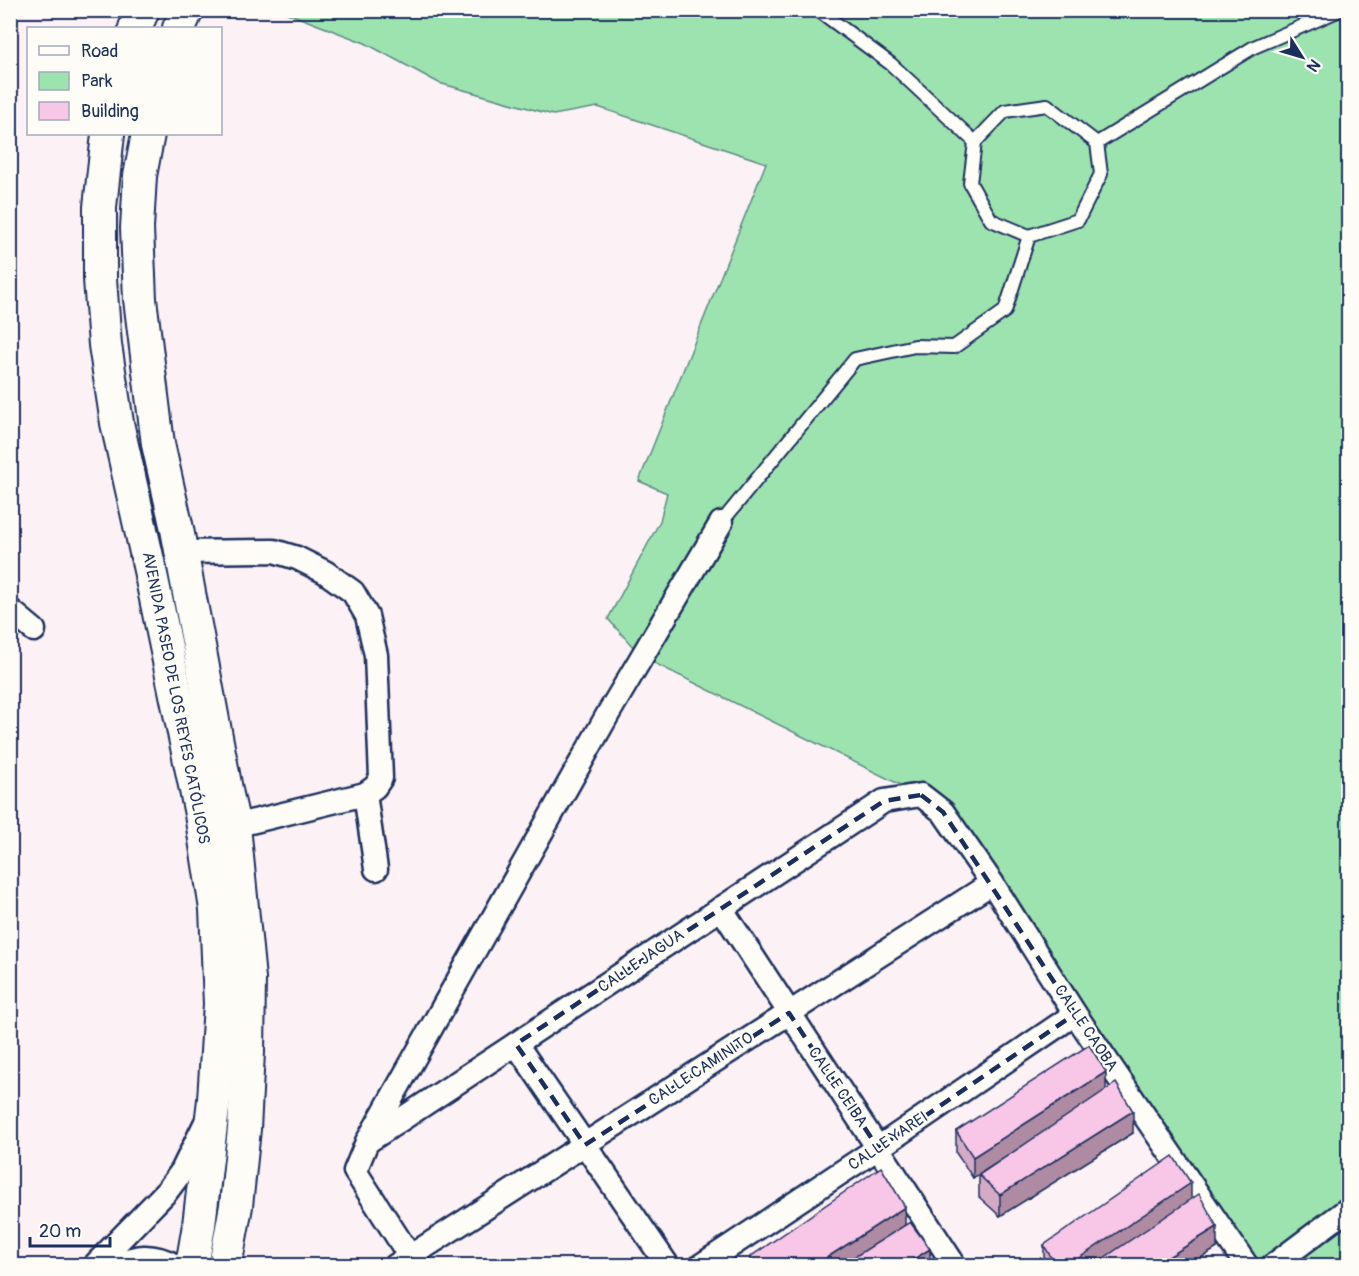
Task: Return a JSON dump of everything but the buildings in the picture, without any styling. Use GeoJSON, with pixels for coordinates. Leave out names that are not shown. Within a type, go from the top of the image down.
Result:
{"type":"FeatureCollection","features":[{"type":"Feature","properties":{"kind":"main road"},"geometry":{"type":"LineString","coordinates":[[135,27],[143,10]]}},
{"type":"Feature","properties":{"kind":"main road","name":"AVENIDA PASEO DE LOS REYES CATÓLICOS"},"geometry":{"type":"LineString","coordinates":[[108,135],[100,207],[100,279],[105,345],[117,423],[201,814],[216,909],[220,1004],[214,1100],[192,1266]]}},
{"type":"Feature","properties":{"kind":"main road","name":"AVENIDA PASEO DE LOS REYES CATÓLICOS"},"geometry":{"type":"LineString","coordinates":[[148,135],[140,176],[137,228],[140,299],[158,444],[182,552],[234,826],[249,979],[244,1129],[236,1206],[225,1266]]}},
{"type":"Feature","properties":{"kind":"street"},"geometry":{"type":"LineString","coordinates":[[407,1262],[355,1171],[367,1142],[608,714],[721,523]]}},
{"type":"Feature","properties":{"kind":"street"},"geometry":{"type":"LineString","coordinates":[[182,552],[274,551],[297,558],[325,572],[354,592],[368,616],[376,655],[381,778],[375,787],[365,794],[234,826]]}},
{"type":"Feature","properties":{"kind":"street"},"geometry":{"type":"LineString","coordinates":[[10,610],[34,630]]}},
{"type":"Feature","properties":{"kind":"street"},"geometry":{"type":"LineString","coordinates":[[365,794],[376,869]]}},
{"type":"Feature","properties":{"kind":"street","name":"CALLE JAGUA"},"geometry":{"type":"LineString","coordinates":[[367,1142],[884,801],[921,795]]}},
{"type":"Feature","properties":{"kind":"street","name":"CALLE CAOBA"},"geometry":{"type":"LineString","coordinates":[[921,795],[943,812],[992,882],[1075,1014],[1247,1266]]}},
{"type":"Feature","properties":{"kind":"street","name":"CALLE CAMINITO"},"geometry":{"type":"LineString","coordinates":[[407,1262],[992,882]]}},
{"type":"Feature","properties":{"kind":"street","name":"CALLE CEIBA"},"geometry":{"type":"LineString","coordinates":[[720,908],[955,1266]]}},
{"type":"Feature","properties":{"kind":"street","name":"CALLE YAREI"},"geometry":{"type":"LineString","coordinates":[[700,1266],[1075,1014]]}},
{"type":"Feature","properties":{"kind":"street"},"geometry":{"type":"LineString","coordinates":[[516,1044],[668,1266]]}},
{"type":"Feature","properties":{"kind":"street"},"geometry":{"type":"LineString","coordinates":[[94,1266],[168,1191],[183,1170],[195,1147],[214,1100]]}},
{"type":"Feature","properties":{"kind":"street"},"geometry":{"type":"LineString","coordinates":[[1272,1266],[1348,1209]]}},
{"type":"Feature","properties":{"kind":"street"},"geometry":{"type":"LineString","coordinates":[[110,1266],[144,1256],[161,1258],[176,1266]]}},
{"type":"Feature","properties":{"kind":"lane"},"geometry":{"type":"LineString","coordinates":[[818,10],[891,64],[975,142]]}},
{"type":"Feature","properties":{"kind":"lane"},"geometry":{"type":"LineString","coordinates":[[1097,144],[1254,47],[1340,10]]}},
{"type":"Feature","properties":{"kind":"lane"},"geometry":{"type":"LineString","coordinates":[[1047,105],[1097,144],[1101,174],[1078,220],[1029,236],[991,220],[970,183],[975,142],[1005,111],[1047,105]]}},
{"type":"Feature","properties":{"kind":"lane"},"geometry":{"type":"LineString","coordinates":[[721,523],[855,359],[915,346],[954,347],[1005,311],[1029,236]]}},
{"type":"Feature","properties":{"kind":"highlighted area"},"geometry":{"type":"Polygon","coordinates":[[[921,795],[943,812],[1075,1014],[878,1148],[789,1013],[585,1145],[516,1044],[884,801],[921,795]]]}},
{"type":"Feature","properties":{"kind":"green space"},"geometry":{"type":"Polygon","coordinates":[[[282,11],[1348,11],[1348,1265],[1247,1265],[921,795],[642,657],[608,619],[660,521],[667,493],[639,481],[766,163],[598,107],[553,115],[439,83],[365,43],[282,11]]]}},
{"type":"Feature","properties":{"kind":"waterway"},"geometry":{"type":"LineString","coordinates":[[1348,191],[1344,210],[1348,248]]}}]}
